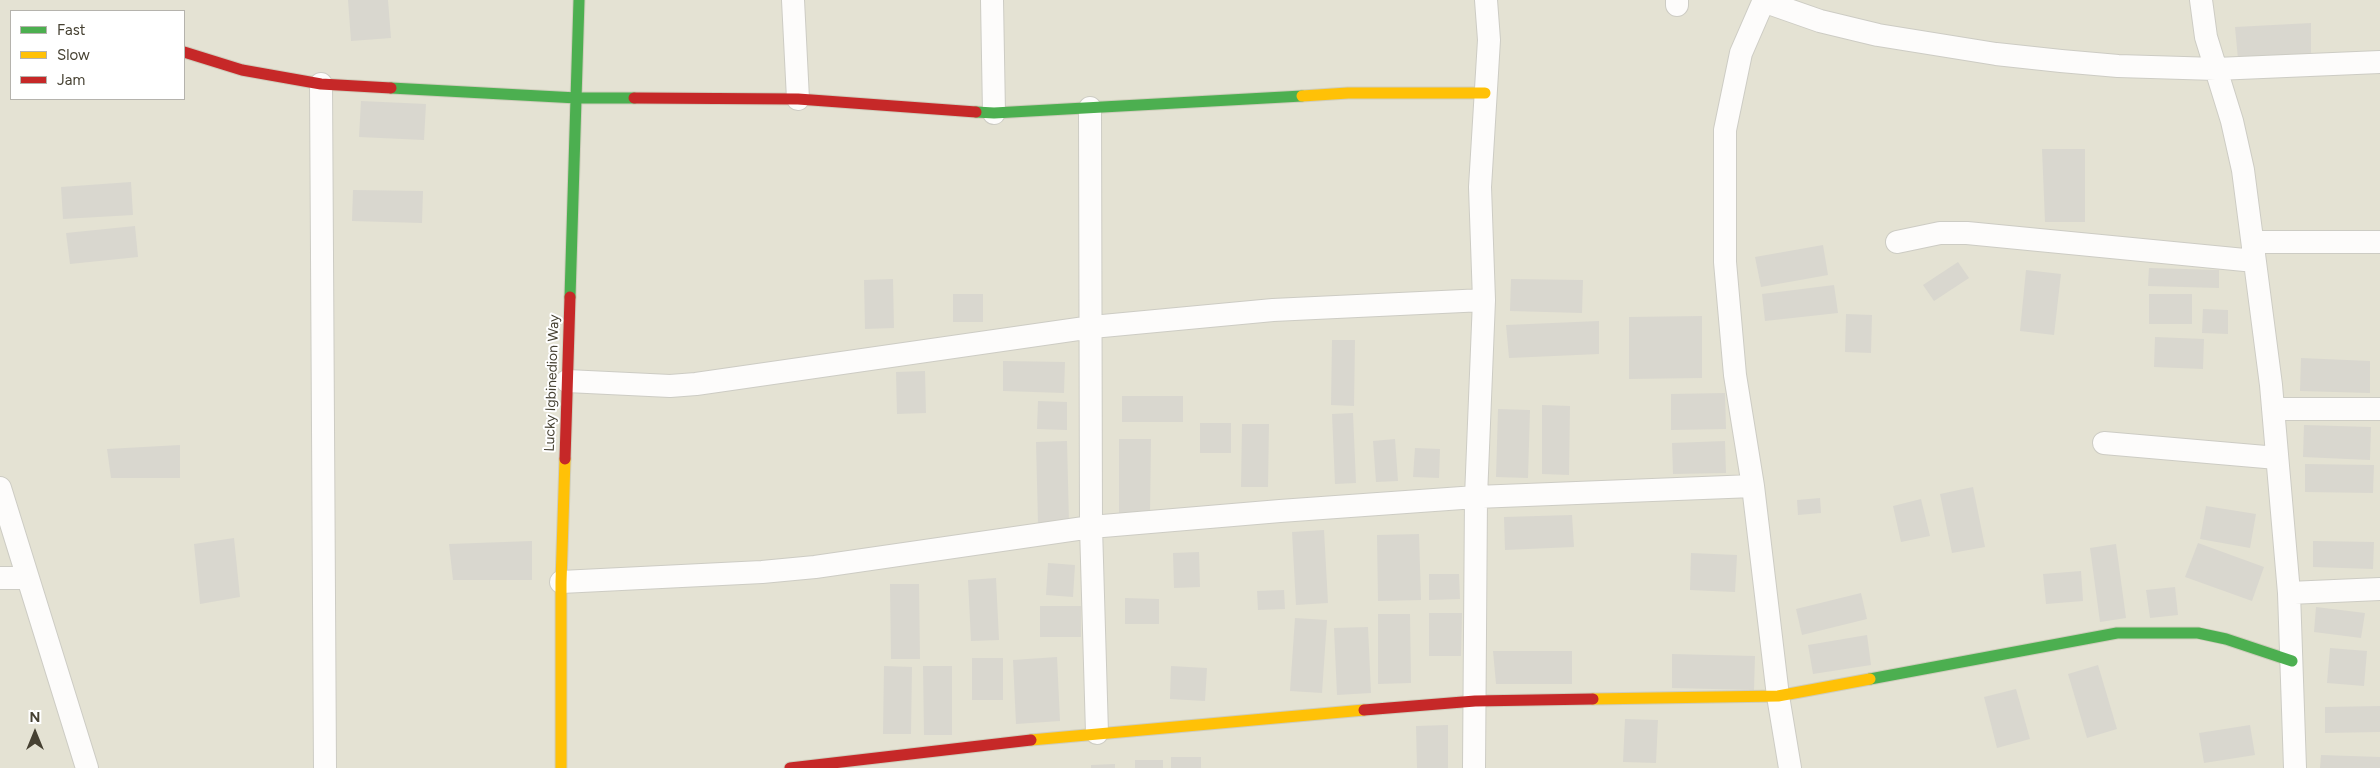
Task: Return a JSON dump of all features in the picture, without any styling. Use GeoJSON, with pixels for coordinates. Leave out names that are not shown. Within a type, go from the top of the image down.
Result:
{"type":"FeatureCollection","features":[{"type":"Feature","properties":{"kind":"street","name":"Lucky Igbinedion Way"},"geometry":{"type":"LineString","coordinates":[[561,768],[561,582],[580,0]]}},
{"type":"Feature","properties":{"kind":"street"},"geometry":{"type":"LineString","coordinates":[[793,0],[798,99]]}},
{"type":"Feature","properties":{"kind":"street"},"geometry":{"type":"LineString","coordinates":[[992,0],[994,113]]}},
{"type":"Feature","properties":{"kind":"street"},"geometry":{"type":"LineString","coordinates":[[1474,768],[1476,497],[1484,300],[1480,186],[1488,40],[1486,0]]}},
{"type":"Feature","properties":{"kind":"street"},"geometry":{"type":"LineString","coordinates":[[2201,0],[2206,37],[2232,121],[2241,160],[2254,252],[2273,409],[2289,592],[2295,768]]}},
{"type":"Feature","properties":{"kind":"street"},"geometry":{"type":"LineString","coordinates":[[1790,768],[1778,696],[1753,486],[1735,375],[1725,262],[1725,130],[1741,53],[1764,1],[1820,21],[1937,45],[2070,62],[2216,69],[2380,62]]}},
{"type":"Feature","properties":{"kind":"street"},"geometry":{"type":"LineString","coordinates":[[185,52],[242,70],[321,84],[577,98],[798,99],[994,113],[1348,92],[1485,93]]}},
{"type":"Feature","properties":{"kind":"street"},"geometry":{"type":"LineString","coordinates":[[321,84],[325,768]]}},
{"type":"Feature","properties":{"kind":"street"},"geometry":{"type":"LineString","coordinates":[[1090,108],[1091,527],[1097,733]]}},
{"type":"Feature","properties":{"kind":"street"},"geometry":{"type":"LineString","coordinates":[[1896,242],[1940,233],[1967,233],[2254,252],[2380,242]]}},
{"type":"Feature","properties":{"kind":"street"},"geometry":{"type":"LineString","coordinates":[[567,381],[670,386],[696,384],[1092,327],[1273,310],[1484,300]]}},
{"type":"Feature","properties":{"kind":"street"},"geometry":{"type":"LineString","coordinates":[[2273,409],[2380,409]]}},
{"type":"Feature","properties":{"kind":"street"},"geometry":{"type":"LineString","coordinates":[[2104,444],[2277,458]]}},
{"type":"Feature","properties":{"kind":"street"},"geometry":{"type":"LineString","coordinates":[[561,582],[815,568],[1091,527],[1476,497],[1753,486]]}},
{"type":"Feature","properties":{"kind":"street"},"geometry":{"type":"LineString","coordinates":[[0,488],[87,768]]}},
{"type":"Feature","properties":{"kind":"street"},"geometry":{"type":"LineString","coordinates":[[0,578],[28,578]]}},
{"type":"Feature","properties":{"kind":"street"},"geometry":{"type":"LineString","coordinates":[[2289,592],[2380,589]]}},
{"type":"Feature","properties":{"kind":"street"},"geometry":{"type":"LineString","coordinates":[[790,768],[1097,733],[1475,701],[1778,696],[2117,633],[2198,633],[2226,639],[2292,660]]}},
{"type":"Feature","properties":{"kind":"shaded area"},"geometry":{"type":"Polygon","coordinates":[[[0,0],[2380,0],[2380,768],[0,768],[0,0]]]}},
{"type":"Feature","properties":{"kind":"building"},"geometry":{"type":"Polygon","coordinates":[[[348,0],[388,0],[391,38],[351,41],[348,0]]]}},
{"type":"Feature","properties":{"kind":"building"},"geometry":{"type":"Polygon","coordinates":[[[2311,23],[2311,56],[2238,59],[2235,27],[2311,23]]]}},
{"type":"Feature","properties":{"kind":"building"},"geometry":{"type":"Polygon","coordinates":[[[361,101],[426,104],[424,140],[359,137],[361,101]]]}},
{"type":"Feature","properties":{"kind":"building"},"geometry":{"type":"Polygon","coordinates":[[[2042,149],[2085,149],[2085,222],[2045,222],[2042,149]]]}},
{"type":"Feature","properties":{"kind":"building"},"geometry":{"type":"Polygon","coordinates":[[[131,182],[133,215],[63,219],[61,187],[131,182]]]}},
{"type":"Feature","properties":{"kind":"building"},"geometry":{"type":"Polygon","coordinates":[[[353,190],[423,191],[422,223],[352,221],[353,190]]]}},
{"type":"Feature","properties":{"kind":"building"},"geometry":{"type":"Polygon","coordinates":[[[135,226],[138,257],[70,264],[66,233],[135,226]]]}},
{"type":"Feature","properties":{"kind":"building"},"geometry":{"type":"Polygon","coordinates":[[[1823,245],[1828,275],[1761,287],[1755,257],[1823,245]]]}},
{"type":"Feature","properties":{"kind":"building"},"geometry":{"type":"Polygon","coordinates":[[[1958,262],[1969,278],[1934,301],[1923,285],[1958,262]]]}},
{"type":"Feature","properties":{"kind":"building"},"geometry":{"type":"Polygon","coordinates":[[[2149,268],[2219,270],[2219,288],[2148,286],[2149,268]]]}},
{"type":"Feature","properties":{"kind":"building"},"geometry":{"type":"Polygon","coordinates":[[[2026,270],[2061,274],[2054,335],[2020,331],[2026,270]]]}},
{"type":"Feature","properties":{"kind":"building"},"geometry":{"type":"Polygon","coordinates":[[[893,279],[894,328],[865,329],[864,280],[893,279]]]}},
{"type":"Feature","properties":{"kind":"building"},"geometry":{"type":"Polygon","coordinates":[[[1511,279],[1583,280],[1582,313],[1510,311],[1511,279]]]}},
{"type":"Feature","properties":{"kind":"building"},"geometry":{"type":"Polygon","coordinates":[[[1834,285],[1838,313],[1765,321],[1762,294],[1834,285]]]}},
{"type":"Feature","properties":{"kind":"building"},"geometry":{"type":"Polygon","coordinates":[[[953,294],[983,294],[983,322],[953,322],[953,294]]]}},
{"type":"Feature","properties":{"kind":"building"},"geometry":{"type":"Polygon","coordinates":[[[2149,294],[2192,294],[2192,324],[2149,324],[2149,294]]]}},
{"type":"Feature","properties":{"kind":"building"},"geometry":{"type":"Polygon","coordinates":[[[2203,309],[2228,310],[2228,334],[2202,333],[2203,309]]]}},
{"type":"Feature","properties":{"kind":"building"},"geometry":{"type":"Polygon","coordinates":[[[1846,314],[1872,315],[1871,353],[1845,352],[1846,314]]]}},
{"type":"Feature","properties":{"kind":"building"},"geometry":{"type":"Polygon","coordinates":[[[1702,316],[1702,378],[1629,379],[1629,317],[1702,316]]]}},
{"type":"Feature","properties":{"kind":"building"},"geometry":{"type":"Polygon","coordinates":[[[1599,321],[1599,354],[1509,358],[1506,325],[1599,321]]]}},
{"type":"Feature","properties":{"kind":"building"},"geometry":{"type":"Polygon","coordinates":[[[2155,337],[2204,339],[2203,369],[2154,367],[2155,337]]]}},
{"type":"Feature","properties":{"kind":"building"},"geometry":{"type":"Polygon","coordinates":[[[1332,340],[1355,340],[1354,406],[1331,405],[1332,340]]]}},
{"type":"Feature","properties":{"kind":"building"},"geometry":{"type":"Polygon","coordinates":[[[2301,358],[2370,361],[2370,393],[2300,391],[2301,358]]]}},
{"type":"Feature","properties":{"kind":"building"},"geometry":{"type":"Polygon","coordinates":[[[1003,361],[1065,362],[1064,393],[1003,391],[1003,361]]]}},
{"type":"Feature","properties":{"kind":"building"},"geometry":{"type":"Polygon","coordinates":[[[925,371],[926,413],[897,414],[896,372],[925,371]]]}},
{"type":"Feature","properties":{"kind":"building"},"geometry":{"type":"Polygon","coordinates":[[[1725,393],[1726,429],[1671,430],[1671,394],[1725,393]]]}},
{"type":"Feature","properties":{"kind":"building"},"geometry":{"type":"Polygon","coordinates":[[[1122,396],[1183,396],[1183,422],[1122,422],[1122,396]]]}},
{"type":"Feature","properties":{"kind":"building"},"geometry":{"type":"Polygon","coordinates":[[[1038,401],[1067,402],[1067,430],[1037,429],[1038,401]]]}},
{"type":"Feature","properties":{"kind":"building"},"geometry":{"type":"Polygon","coordinates":[[[1542,405],[1570,406],[1569,475],[1542,474],[1542,405]]]}},
{"type":"Feature","properties":{"kind":"building"},"geometry":{"type":"Polygon","coordinates":[[[1498,409],[1530,410],[1528,478],[1496,477],[1498,409]]]}},
{"type":"Feature","properties":{"kind":"building"},"geometry":{"type":"Polygon","coordinates":[[[1353,413],[1356,483],[1335,484],[1332,414],[1353,413]]]}},
{"type":"Feature","properties":{"kind":"building"},"geometry":{"type":"Polygon","coordinates":[[[1200,423],[1231,423],[1231,453],[1200,453],[1200,423]]]}},
{"type":"Feature","properties":{"kind":"building"},"geometry":{"type":"Polygon","coordinates":[[[1242,424],[1269,424],[1268,487],[1241,487],[1242,424]]]}},
{"type":"Feature","properties":{"kind":"building"},"geometry":{"type":"Polygon","coordinates":[[[2304,425],[2371,427],[2370,460],[2303,457],[2304,425]]]}},
{"type":"Feature","properties":{"kind":"building"},"geometry":{"type":"Polygon","coordinates":[[[1119,439],[1151,439],[1150,514],[1119,513],[1119,439]]]}},
{"type":"Feature","properties":{"kind":"building"},"geometry":{"type":"Polygon","coordinates":[[[1395,439],[1398,481],[1376,482],[1373,441],[1395,439]]]}},
{"type":"Feature","properties":{"kind":"building"},"geometry":{"type":"Polygon","coordinates":[[[1067,441],[1069,523],[1038,524],[1036,442],[1067,441]]]}},
{"type":"Feature","properties":{"kind":"building"},"geometry":{"type":"Polygon","coordinates":[[[1725,441],[1726,473],[1673,474],[1672,443],[1725,441]]]}},
{"type":"Feature","properties":{"kind":"building"},"geometry":{"type":"Polygon","coordinates":[[[180,445],[180,478],[111,478],[107,449],[180,445]]]}},
{"type":"Feature","properties":{"kind":"building"},"geometry":{"type":"Polygon","coordinates":[[[1415,448],[1440,449],[1439,478],[1413,477],[1415,448]]]}},
{"type":"Feature","properties":{"kind":"building"},"geometry":{"type":"Polygon","coordinates":[[[2305,464],[2374,465],[2373,493],[2305,492],[2305,464]]]}},
{"type":"Feature","properties":{"kind":"building"},"geometry":{"type":"Polygon","coordinates":[[[1973,487],[1985,547],[1952,553],[1940,494],[1973,487]]]}},
{"type":"Feature","properties":{"kind":"building"},"geometry":{"type":"Polygon","coordinates":[[[1820,498],[1821,513],[1798,515],[1797,500],[1820,498]]]}},
{"type":"Feature","properties":{"kind":"building"},"geometry":{"type":"Polygon","coordinates":[[[1921,499],[1930,536],[1901,542],[1893,506],[1921,499]]]}},
{"type":"Feature","properties":{"kind":"building"},"geometry":{"type":"Polygon","coordinates":[[[2206,506],[2256,514],[2250,548],[2200,539],[2206,506]]]}},
{"type":"Feature","properties":{"kind":"building"},"geometry":{"type":"Polygon","coordinates":[[[1572,515],[1574,547],[1505,550],[1504,517],[1572,515]]]}},
{"type":"Feature","properties":{"kind":"building"},"geometry":{"type":"Polygon","coordinates":[[[1324,530],[1328,603],[1296,605],[1292,532],[1324,530]]]}},
{"type":"Feature","properties":{"kind":"building"},"geometry":{"type":"Polygon","coordinates":[[[1419,534],[1421,600],[1378,601],[1377,535],[1419,534]]]}},
{"type":"Feature","properties":{"kind":"building"},"geometry":{"type":"Polygon","coordinates":[[[234,538],[240,597],[200,604],[194,544],[234,538]]]}},
{"type":"Feature","properties":{"kind":"building"},"geometry":{"type":"Polygon","coordinates":[[[532,541],[532,580],[453,580],[449,544],[532,541]]]}},
{"type":"Feature","properties":{"kind":"building"},"geometry":{"type":"Polygon","coordinates":[[[2313,541],[2374,542],[2373,569],[2313,567],[2313,541]]]}},
{"type":"Feature","properties":{"kind":"building"},"geometry":{"type":"Polygon","coordinates":[[[2198,543],[2264,567],[2252,601],[2185,577],[2198,543]]]}},
{"type":"Feature","properties":{"kind":"building"},"geometry":{"type":"Polygon","coordinates":[[[2116,544],[2126,618],[2100,622],[2090,548],[2116,544]]]}},
{"type":"Feature","properties":{"kind":"building"},"geometry":{"type":"Polygon","coordinates":[[[1199,552],[1200,587],[1174,588],[1173,553],[1199,552]]]}},
{"type":"Feature","properties":{"kind":"building"},"geometry":{"type":"Polygon","coordinates":[[[1691,553],[1737,555],[1735,592],[1690,590],[1691,553]]]}},
{"type":"Feature","properties":{"kind":"building"},"geometry":{"type":"Polygon","coordinates":[[[1048,563],[1075,565],[1073,597],[1046,595],[1048,563]]]}},
{"type":"Feature","properties":{"kind":"building"},"geometry":{"type":"Polygon","coordinates":[[[2081,571],[2083,601],[2046,604],[2043,574],[2081,571]]]}},
{"type":"Feature","properties":{"kind":"building"},"geometry":{"type":"Polygon","coordinates":[[[1429,574],[1459,574],[1460,599],[1429,600],[1429,574]]]}},
{"type":"Feature","properties":{"kind":"building"},"geometry":{"type":"Polygon","coordinates":[[[996,578],[999,640],[971,641],[968,580],[996,578]]]}},
{"type":"Feature","properties":{"kind":"building"},"geometry":{"type":"Polygon","coordinates":[[[890,584],[919,584],[920,659],[891,659],[890,584]]]}},
{"type":"Feature","properties":{"kind":"building"},"geometry":{"type":"Polygon","coordinates":[[[2175,587],[2178,615],[2150,618],[2146,590],[2175,587]]]}},
{"type":"Feature","properties":{"kind":"building"},"geometry":{"type":"Polygon","coordinates":[[[1284,590],[1285,609],[1258,610],[1257,591],[1284,590]]]}},
{"type":"Feature","properties":{"kind":"building"},"geometry":{"type":"Polygon","coordinates":[[[1861,593],[1867,619],[1802,635],[1796,609],[1861,593]]]}},
{"type":"Feature","properties":{"kind":"building"},"geometry":{"type":"Polygon","coordinates":[[[1125,598],[1159,599],[1159,624],[1125,624],[1125,598]]]}},
{"type":"Feature","properties":{"kind":"building"},"geometry":{"type":"Polygon","coordinates":[[[1040,606],[1081,606],[1081,637],[1040,637],[1040,606]]]}},
{"type":"Feature","properties":{"kind":"building"},"geometry":{"type":"Polygon","coordinates":[[[2316,607],[2365,613],[2361,638],[2314,632],[2316,607]]]}},
{"type":"Feature","properties":{"kind":"building"},"geometry":{"type":"Polygon","coordinates":[[[1429,613],[1462,613],[1461,656],[1429,656],[1429,613]]]}},
{"type":"Feature","properties":{"kind":"building"},"geometry":{"type":"Polygon","coordinates":[[[1378,614],[1410,614],[1411,683],[1378,684],[1378,614]]]}},
{"type":"Feature","properties":{"kind":"building"},"geometry":{"type":"Polygon","coordinates":[[[1295,618],[1327,620],[1322,693],[1290,691],[1295,618]]]}},
{"type":"Feature","properties":{"kind":"building"},"geometry":{"type":"Polygon","coordinates":[[[1368,627],[1371,693],[1337,695],[1334,628],[1368,627]]]}},
{"type":"Feature","properties":{"kind":"building"},"geometry":{"type":"Polygon","coordinates":[[[1867,635],[1871,665],[1813,674],[1808,645],[1867,635]]]}},
{"type":"Feature","properties":{"kind":"building"},"geometry":{"type":"Polygon","coordinates":[[[2330,648],[2367,651],[2364,686],[2327,683],[2330,648]]]}},
{"type":"Feature","properties":{"kind":"building"},"geometry":{"type":"Polygon","coordinates":[[[1493,651],[1572,651],[1572,684],[1496,684],[1493,651]]]}},
{"type":"Feature","properties":{"kind":"building"},"geometry":{"type":"Polygon","coordinates":[[[1672,654],[1755,656],[1754,690],[1672,688],[1672,654]]]}},
{"type":"Feature","properties":{"kind":"building"},"geometry":{"type":"Polygon","coordinates":[[[1057,657],[1060,721],[1016,724],[1013,660],[1057,657]]]}},
{"type":"Feature","properties":{"kind":"building"},"geometry":{"type":"Polygon","coordinates":[[[972,658],[1003,658],[1003,700],[972,700],[972,658]]]}},
{"type":"Feature","properties":{"kind":"building"},"geometry":{"type":"Polygon","coordinates":[[[2098,665],[2117,729],[2087,738],[2068,674],[2098,665]]]}},
{"type":"Feature","properties":{"kind":"building"},"geometry":{"type":"Polygon","coordinates":[[[884,666],[912,667],[911,734],[883,734],[884,666]]]}},
{"type":"Feature","properties":{"kind":"building"},"geometry":{"type":"Polygon","coordinates":[[[923,666],[952,666],[952,735],[924,735],[923,666]]]}},
{"type":"Feature","properties":{"kind":"building"},"geometry":{"type":"Polygon","coordinates":[[[1171,666],[1207,668],[1205,701],[1170,699],[1171,666]]]}},
{"type":"Feature","properties":{"kind":"building"},"geometry":{"type":"Polygon","coordinates":[[[2016,689],[2030,739],[1997,748],[1984,697],[2016,689]]]}},
{"type":"Feature","properties":{"kind":"building"},"geometry":{"type":"Polygon","coordinates":[[[2380,706],[2380,732],[2325,733],[2325,707],[2380,706]]]}},
{"type":"Feature","properties":{"kind":"building"},"geometry":{"type":"Polygon","coordinates":[[[1625,719],[1658,720],[1656,763],[1623,762],[1625,719]]]}},
{"type":"Feature","properties":{"kind":"building"},"geometry":{"type":"Polygon","coordinates":[[[1448,725],[1448,768],[1417,768],[1416,726],[1448,725]]]}},
{"type":"Feature","properties":{"kind":"building"},"geometry":{"type":"Polygon","coordinates":[[[2250,725],[2255,755],[2204,763],[2199,733],[2250,725]]]}},
{"type":"Feature","properties":{"kind":"building"},"geometry":{"type":"Polygon","coordinates":[[[2321,755],[2380,757],[2380,768],[2320,768],[2321,755]]]}},
{"type":"Feature","properties":{"kind":"building"},"geometry":{"type":"Polygon","coordinates":[[[1171,757],[1201,757],[1201,768],[1171,768],[1171,757]]]}},
{"type":"Feature","properties":{"kind":"building"},"geometry":{"type":"Polygon","coordinates":[[[1135,760],[1163,760],[1163,768],[1135,768],[1135,760]]]}},
{"type":"Feature","properties":{"kind":"building"},"geometry":{"type":"Polygon","coordinates":[[[1115,764],[1115,768],[1091,768],[1091,765],[1115,764]]]}},
{"type":"Feature","properties":{"kind":"traffic: fast"},"geometry":{"type":"LineString","coordinates":[[570,297],[579,0]]}},
{"type":"Feature","properties":{"kind":"traffic: fast"},"geometry":{"type":"LineString","coordinates":[[391,88],[577,98],[634,98]]}},
{"type":"Feature","properties":{"kind":"traffic: fast"},"geometry":{"type":"LineString","coordinates":[[976,112],[994,113],[1302,96]]}},
{"type":"Feature","properties":{"kind":"traffic: fast"},"geometry":{"type":"LineString","coordinates":[[1870,679],[2117,633],[2198,633],[2226,639],[2292,661]]}},
{"type":"Feature","properties":{"kind":"traffic: slow"},"geometry":{"type":"LineString","coordinates":[[1302,96],[1348,93],[1485,93]]}},
{"type":"Feature","properties":{"kind":"traffic: slow"},"geometry":{"type":"LineString","coordinates":[[561,768],[561,582],[565,459]]}},
{"type":"Feature","properties":{"kind":"traffic: slow"},"geometry":{"type":"LineString","coordinates":[[1593,699],[1778,696],[1870,679]]}},
{"type":"Feature","properties":{"kind":"traffic: slow"},"geometry":{"type":"LineString","coordinates":[[1031,740],[1364,710]]}},
{"type":"Feature","properties":{"kind":"traffic: jam"},"geometry":{"type":"LineString","coordinates":[[185,52],[242,70],[321,84],[391,88]]}},
{"type":"Feature","properties":{"kind":"traffic: jam"},"geometry":{"type":"LineString","coordinates":[[634,98],[798,99],[976,112]]}},
{"type":"Feature","properties":{"kind":"traffic: jam"},"geometry":{"type":"LineString","coordinates":[[565,459],[570,297]]}},
{"type":"Feature","properties":{"kind":"traffic: jam"},"geometry":{"type":"LineString","coordinates":[[1364,710],[1475,701],[1593,699]]}},
{"type":"Feature","properties":{"kind":"traffic: jam"},"geometry":{"type":"LineString","coordinates":[[790,768],[1031,740]]}}]}
